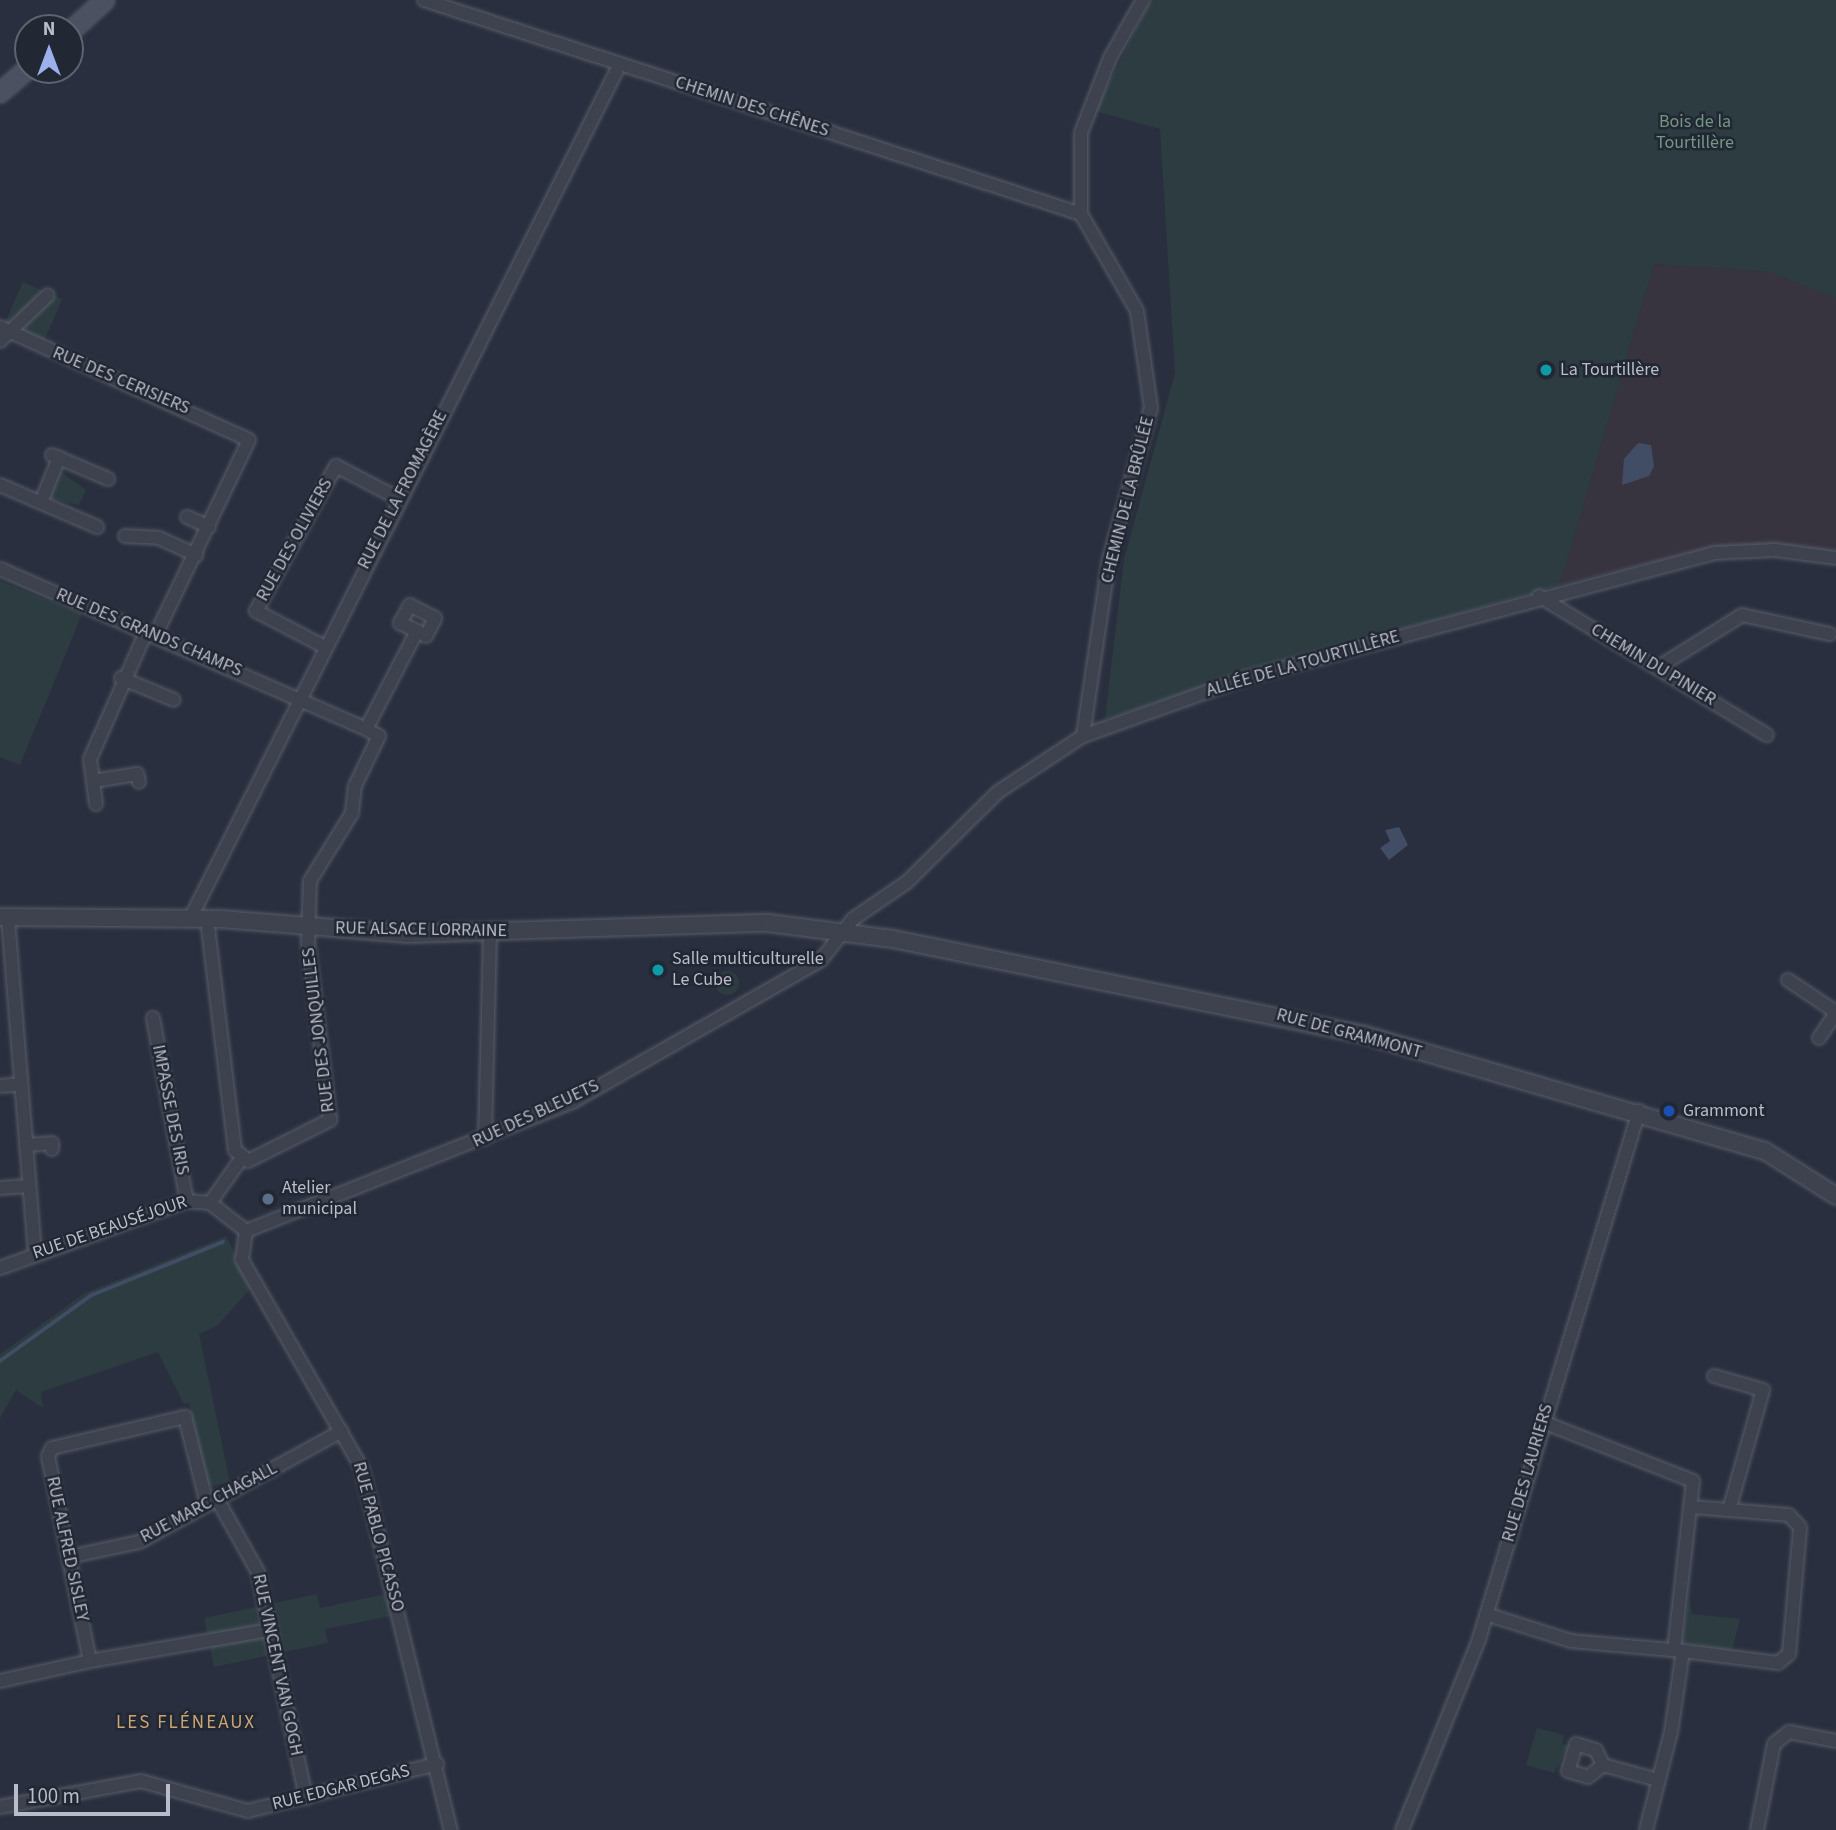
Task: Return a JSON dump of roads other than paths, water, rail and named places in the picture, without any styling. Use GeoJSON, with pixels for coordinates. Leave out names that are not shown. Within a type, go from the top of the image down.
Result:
{"type":"FeatureCollection","features":[{"type":"Feature","properties":{"kind":"main road"},"geometry":{"type":"LineString","coordinates":[[84,19],[105,0]]}},
{"type":"Feature","properties":{"kind":"main road"},"geometry":{"type":"LineString","coordinates":[[0,93],[14,81]]}},
{"type":"Feature","properties":{"kind":"street","name":"CHEMIN DES CHÊNES"},"geometry":{"type":"LineString","coordinates":[[424,0],[1081,214]]}},
{"type":"Feature","properties":{"kind":"street"},"geometry":{"type":"LineString","coordinates":[[1081,214],[1082,122],[1143,0]]}},
{"type":"Feature","properties":{"kind":"street","name":"RUE DE LA FROMAGÈRE"},"geometry":{"type":"LineString","coordinates":[[190,919],[297,696],[620,64]]}},
{"type":"Feature","properties":{"kind":"street","name":"CHEMIN DE LA BRÛLÉE"},"geometry":{"type":"LineString","coordinates":[[1081,214],[1137,311],[1150,408],[1109,560],[1083,736]]}},
{"type":"Feature","properties":{"kind":"street"},"geometry":{"type":"LineString","coordinates":[[3,334],[48,295]]}},
{"type":"Feature","properties":{"kind":"street","name":"RUE DES CERISIERS"},"geometry":{"type":"LineString","coordinates":[[3,334],[244,433],[249,444],[209,527]]}},
{"type":"Feature","properties":{"kind":"street"},"geometry":{"type":"LineString","coordinates":[[41,502],[56,456],[108,479]]}},
{"type":"Feature","properties":{"kind":"street","name":"RUE DES OLIVIERS"},"geometry":{"type":"LineString","coordinates":[[324,646],[257,611],[336,466],[400,499]]}},
{"type":"Feature","properties":{"kind":"street"},"geometry":{"type":"LineString","coordinates":[[0,485],[97,527]]}},
{"type":"Feature","properties":{"kind":"street"},"geometry":{"type":"LineString","coordinates":[[96,804],[90,759],[121,678],[151,634],[209,527],[187,517]]}},
{"type":"Feature","properties":{"kind":"street"},"geometry":{"type":"LineString","coordinates":[[125,536],[159,538],[196,555]]}},
{"type":"Feature","properties":{"kind":"street","name":"ALLÉE DE LA TOURTILLÈRE"},"geometry":{"type":"LineString","coordinates":[[841,936],[853,919],[907,882],[998,792],[1083,736],[1249,677],[1539,596],[1714,553],[1775,550],[1836,558]]}},
{"type":"Feature","properties":{"kind":"street","name":"RUE DES GRANDS CHAMPS"},"geometry":{"type":"LineString","coordinates":[[0,569],[297,696],[366,729]]}},
{"type":"Feature","properties":{"kind":"street","name":"CHEMIN DU PINIER"},"geometry":{"type":"LineString","coordinates":[[1539,596],[1767,735]]}},
{"type":"Feature","properties":{"kind":"street"},"geometry":{"type":"LineString","coordinates":[[1657,668],[1742,615],[1830,634]]}},
{"type":"Feature","properties":{"kind":"street"},"geometry":{"type":"LineString","coordinates":[[308,927],[310,881],[352,813],[355,786],[379,736],[366,729],[417,631]]}},
{"type":"Feature","properties":{"kind":"street"},"geometry":{"type":"LineString","coordinates":[[121,678],[174,700]]}},
{"type":"Feature","properties":{"kind":"street"},"geometry":{"type":"LineString","coordinates":[[93,780],[137,774],[139,782]]}},
{"type":"Feature","properties":{"kind":"street"},"geometry":{"type":"LineString","coordinates":[[4,917],[36,1252]]}},
{"type":"Feature","properties":{"kind":"street","name":"RUE ALSACE LORRAINE"},"geometry":{"type":"LineString","coordinates":[[4,917],[207,919],[308,927],[490,932],[732,922],[798,925],[841,936]]}},
{"type":"Feature","properties":{"kind":"street"},"geometry":{"type":"LineString","coordinates":[[207,919],[241,1160]]}},
{"type":"Feature","properties":{"kind":"street","name":"RUE DES JONQUILLES"},"geometry":{"type":"LineString","coordinates":[[241,1160],[282,1148],[330,1120],[308,927]]}},
{"type":"Feature","properties":{"kind":"street"},"geometry":{"type":"LineString","coordinates":[[485,1138],[490,932]]}},
{"type":"Feature","properties":{"kind":"street","name":"RUE DE GRAMMONT"},"geometry":{"type":"LineString","coordinates":[[841,936],[893,939],[1271,1013],[1365,1035],[1573,1100],[1639,1111],[1765,1152],[1836,1196]]}},
{"type":"Feature","properties":{"kind":"street","name":"RUE DES BLEUETS"},"geometry":{"type":"LineString","coordinates":[[246,1231],[485,1138],[596,1088],[821,960],[841,936]]}},
{"type":"Feature","properties":{"kind":"street"},"geometry":{"type":"LineString","coordinates":[[1788,980],[1836,1013],[1819,1038]]}},
{"type":"Feature","properties":{"kind":"street","name":"IMPASSE DES IRIS"},"geometry":{"type":"LineString","coordinates":[[153,1018],[187,1202]]}},
{"type":"Feature","properties":{"kind":"street"},"geometry":{"type":"LineString","coordinates":[[0,1086],[21,1084]]}},
{"type":"Feature","properties":{"kind":"street","name":"RUE DES LAURIERS"},"geometry":{"type":"LineString","coordinates":[[1402,1830],[1486,1614],[1639,1111]]}},
{"type":"Feature","properties":{"kind":"street"},"geometry":{"type":"LineString","coordinates":[[26,1145],[51,1143],[52,1149]]}},
{"type":"Feature","properties":{"kind":"street","name":"RUE DE BEAUSÉJOUR"},"geometry":{"type":"LineString","coordinates":[[0,1268],[36,1252],[187,1202],[210,1203],[241,1160]]}},
{"type":"Feature","properties":{"kind":"street"},"geometry":{"type":"LineString","coordinates":[[0,1188],[29,1186]]}},
{"type":"Feature","properties":{"kind":"street"},"geometry":{"type":"LineString","coordinates":[[210,1203],[246,1231]]}},
{"type":"Feature","properties":{"kind":"street","name":"RUE PABLO PICASSO"},"geometry":{"type":"LineString","coordinates":[[246,1231],[242,1260],[362,1469],[437,1763],[451,1830]]}},
{"type":"Feature","properties":{"kind":"street"},"geometry":{"type":"LineString","coordinates":[[1714,1376],[1763,1390],[1729,1510]]}},
{"type":"Feature","properties":{"kind":"street","name":"RUE ALFRED SISLEY"},"geometry":{"type":"LineString","coordinates":[[90,1661],[48,1456],[52,1448],[185,1417],[212,1502]]}},
{"type":"Feature","properties":{"kind":"street"},"geometry":{"type":"LineString","coordinates":[[1543,1422],[1693,1481],[1678,1651],[1658,1780],[1646,1830]]}},
{"type":"Feature","properties":{"kind":"street","name":"RUE MARC CHAGALL"},"geometry":{"type":"LineString","coordinates":[[69,1557],[139,1542],[342,1431]]}},
{"type":"Feature","properties":{"kind":"street","name":"RUE VINCENT VAN GOGH"},"geometry":{"type":"LineString","coordinates":[[212,1502],[258,1572],[306,1798]]}},
{"type":"Feature","properties":{"kind":"street"},"geometry":{"type":"LineString","coordinates":[[1486,1614],[1571,1642],[1778,1663],[1789,1654],[1800,1527],[1789,1515],[1691,1507]]}},
{"type":"Feature","properties":{"kind":"street"},"geometry":{"type":"LineString","coordinates":[[0,1681],[90,1661],[270,1630]]}},
{"type":"Feature","properties":{"kind":"street"},"geometry":{"type":"LineString","coordinates":[[1757,1830],[1774,1744],[1789,1732],[1836,1741]]}},
{"type":"Feature","properties":{"kind":"street","name":"RUE EDGAR DEGAS"},"geometry":{"type":"LineString","coordinates":[[0,1807],[141,1781],[248,1811],[437,1763]]}},
{"type":"Feature","properties":{"kind":"street"},"geometry":{"type":"LineString","coordinates":[[1603,1765],[1658,1780]]}},
{"type":"Feature","properties":{"kind":"water"},"geometry":{"type":"Polygon","coordinates":[[[1638,443],[1651,445],[1654,466],[1649,476],[1622,485],[1624,459],[1638,443]]]}},
{"type":"Feature","properties":{"kind":"water"},"geometry":{"type":"Polygon","coordinates":[[[1399,827],[1408,845],[1389,860],[1380,848],[1390,841],[1385,830],[1399,827]]]}},
{"type":"Feature","properties":{"kind":"waterway"},"geometry":{"type":"LineString","coordinates":[[0,1361],[92,1295],[223,1242]]}},
{"type":"Feature","properties":{"kind":"place","name":"La Tourtillère"},"geometry":{"type":"Point","coordinates":[1546,370]}},
{"type":"Feature","properties":{"kind":"place","name":"Salle multiculturelle Le Cube"},"geometry":{"type":"Point","coordinates":[658,970]}},
{"type":"Feature","properties":{"kind":"place","name":"Grammont"},"geometry":{"type":"Point","coordinates":[1669,1111]}},
{"type":"Feature","properties":{"kind":"place","name":"Atelier municipal"},"geometry":{"type":"Point","coordinates":[268,1199]}},
{"type":"Feature","properties":{"kind":"district","name":"LES FLÉNEAUX"},"geometry":{"type":"Point","coordinates":[186,1723]}},
{"type":"Feature","properties":{"kind":"park label","name":"Bois de la Tourtillère"},"geometry":{"type":"Point","coordinates":[1695,133]}}]}
